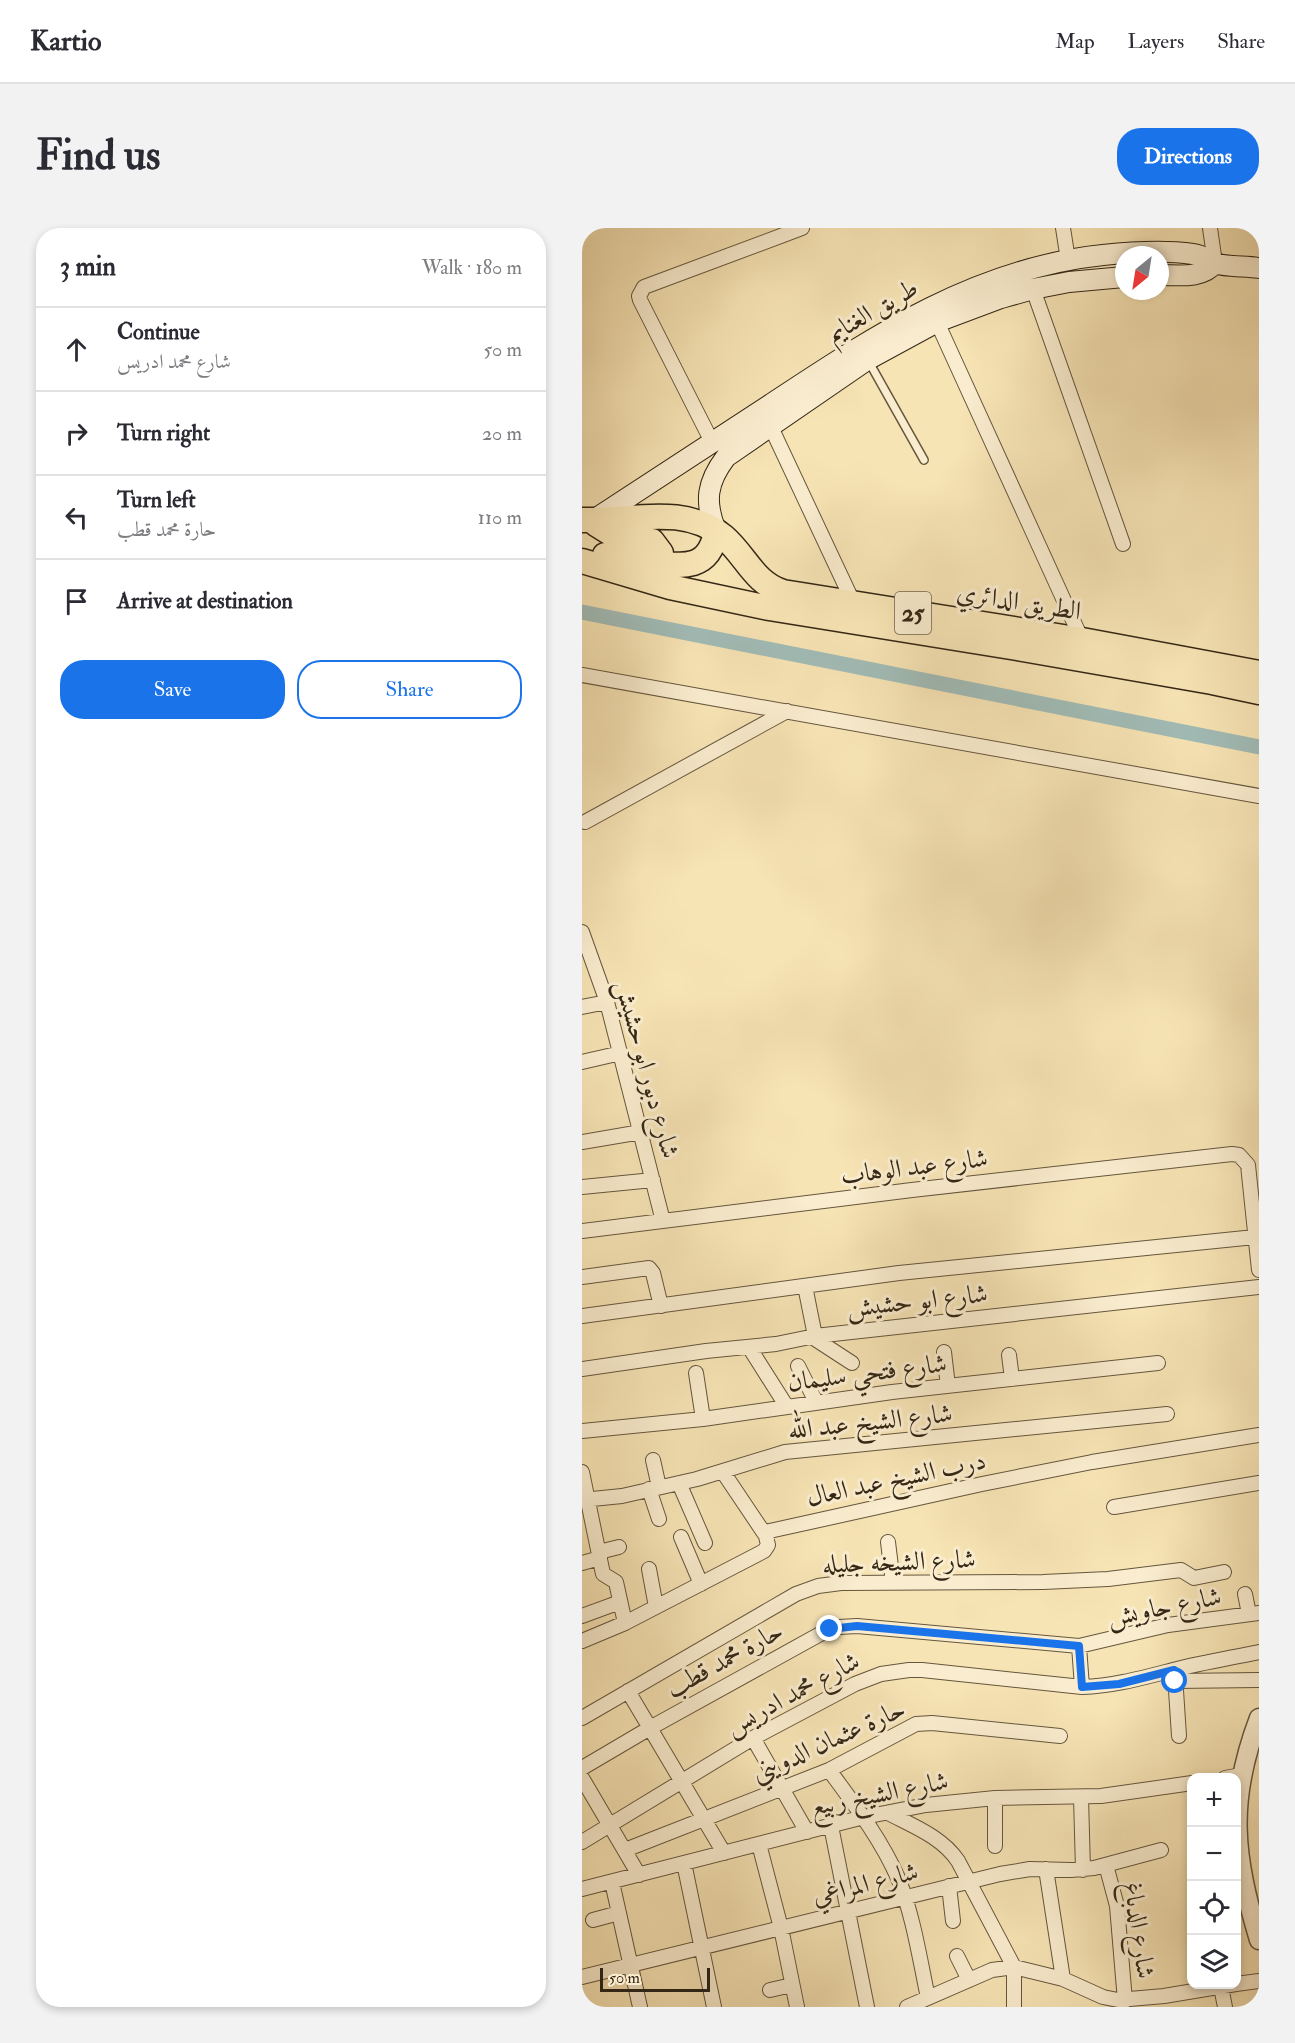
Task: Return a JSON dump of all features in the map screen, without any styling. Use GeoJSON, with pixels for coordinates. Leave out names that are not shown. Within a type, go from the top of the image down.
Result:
{"type":"FeatureCollection","features":[{"type":"Feature","properties":{"kind":"highway","name":"الطريق الدائري"},"geometry":{"type":"LineString","coordinates":[[587,521],[651,516],[704,524],[716,531],[732,546],[754,575],[768,586],[783,592],[1082,640],[1259,673]]}},
{"type":"Feature","properties":{"kind":"highway"},"geometry":{"type":"LineString","coordinates":[[587,521],[612,534],[652,541],[661,553],[660,564]]}},
{"type":"Feature","properties":{"kind":"highway"},"geometry":{"type":"LineString","coordinates":[[582,553],[684,566],[700,561],[711,548],[716,531]]}},
{"type":"Feature","properties":{"kind":"highway","name":"الطريق الدائري"},"geometry":{"type":"LineString","coordinates":[[582,561],[670,586],[769,609],[1086,660],[1259,692]]}},
{"type":"Feature","properties":{"kind":"main road","name":"طريق الغنايم"},"geometry":{"type":"LineString","coordinates":[[587,521],[828,366],[931,307],[997,278],[1032,267],[1068,260],[1140,252],[1201,256],[1215,263],[1259,268]]}},
{"type":"Feature","properties":{"kind":"main road","name":"طريق الغنايم"},"geometry":{"type":"LineString","coordinates":[[1169,275],[1204,273],[1215,263]]}},
{"type":"Feature","properties":{"kind":"main road","name":"طريق الغنايم"},"geometry":{"type":"LineString","coordinates":[[716,531],[710,516],[708,500],[711,484],[726,457],[867,360],[937,322],[1001,298],[1069,282],[1115,278]]}},
{"type":"Feature","properties":{"kind":"street"},"geometry":{"type":"LineString","coordinates":[[712,442],[640,300],[641,291],[802,228]]}},
{"type":"Feature","properties":{"kind":"street"},"geometry":{"type":"LineString","coordinates":[[1063,228],[1068,260]]}},
{"type":"Feature","properties":{"kind":"street"},"geometry":{"type":"LineString","coordinates":[[1210,228],[1215,263]]}},
{"type":"Feature","properties":{"kind":"street"},"geometry":{"type":"LineString","coordinates":[[1033,290],[1123,544]]}},
{"type":"Feature","properties":{"kind":"street"},"geometry":{"type":"LineString","coordinates":[[937,322],[1082,640]]}},
{"type":"Feature","properties":{"kind":"street"},"geometry":{"type":"LineString","coordinates":[[770,426],[854,603]]}},
{"type":"Feature","properties":{"kind":"street"},"geometry":{"type":"LineString","coordinates":[[582,675],[1259,796]]}},
{"type":"Feature","properties":{"kind":"street"},"geometry":{"type":"LineString","coordinates":[[585,822],[786,711]]}},
{"type":"Feature","properties":{"kind":"street","name":"شارع دبور ابو حشيش"},"geometry":{"type":"LineString","coordinates":[[583,937],[607,1002],[663,1221]]}},
{"type":"Feature","properties":{"kind":"street"},"geometry":{"type":"LineString","coordinates":[[582,1007],[607,1002]]}},
{"type":"Feature","properties":{"kind":"street"},"geometry":{"type":"LineString","coordinates":[[582,1062],[621,1053]]}},
{"type":"Feature","properties":{"kind":"street"},"geometry":{"type":"LineString","coordinates":[[582,1142],[641,1132]]}},
{"type":"Feature","properties":{"kind":"street","name":"شارع عبد الوهاب"},"geometry":{"type":"LineString","coordinates":[[582,1231],[946,1186],[1232,1154],[1239,1155],[1248,1165],[1255,1207]]}},
{"type":"Feature","properties":{"kind":"street"},"geometry":{"type":"LineString","coordinates":[[582,1187],[653,1180]]}},
{"type":"Feature","properties":{"kind":"street"},"geometry":{"type":"LineString","coordinates":[[1255,1207],[1255,1237],[1259,1270]]}},
{"type":"Feature","properties":{"kind":"street"},"geometry":{"type":"LineString","coordinates":[[582,1316],[911,1272],[1255,1237]]}},
{"type":"Feature","properties":{"kind":"street"},"geometry":{"type":"LineString","coordinates":[[582,1277],[649,1268],[653,1273],[661,1306]]}},
{"type":"Feature","properties":{"kind":"street"},"geometry":{"type":"LineString","coordinates":[[805,1286],[814,1336],[852,1363]]}},
{"type":"Feature","properties":{"kind":"street","name":"شارع ابو حشيش"},"geometry":{"type":"LineString","coordinates":[[582,1369],[814,1336],[1259,1287]]}},
{"type":"Feature","properties":{"kind":"street"},"geometry":{"type":"LineString","coordinates":[[749,1347],[787,1407]]}},
{"type":"Feature","properties":{"kind":"street"},"geometry":{"type":"LineString","coordinates":[[944,1352],[948,1386]]}},
{"type":"Feature","properties":{"kind":"street"},"geometry":{"type":"LineString","coordinates":[[1009,1354],[1012,1379]]}},
{"type":"Feature","properties":{"kind":"street","name":"شارع فتحي سليمان"},"geometry":{"type":"LineString","coordinates":[[582,1431],[703,1419],[816,1402],[1158,1363]]}},
{"type":"Feature","properties":{"kind":"street"},"geometry":{"type":"LineString","coordinates":[[798,1366],[816,1402]]}},
{"type":"Feature","properties":{"kind":"street"},"geometry":{"type":"LineString","coordinates":[[696,1373],[703,1419]]}},
{"type":"Feature","properties":{"kind":"street","name":"شارع الشيخ عبد الله"},"geometry":{"type":"LineString","coordinates":[[585,1500],[622,1496],[680,1483],[784,1452],[1167,1414]]}},
{"type":"Feature","properties":{"kind":"street","name":"درب الشيخ عبد العال"},"geometry":{"type":"LineString","coordinates":[[764,1533],[1081,1464],[1259,1435]]}},
{"type":"Feature","properties":{"kind":"street"},"geometry":{"type":"LineString","coordinates":[[653,1460],[658,1519]]}},
{"type":"Feature","properties":{"kind":"street"},"geometry":{"type":"LineString","coordinates":[[582,1472],[587,1516],[603,1576],[615,1581],[625,1623]]}},
{"type":"Feature","properties":{"kind":"street"},"geometry":{"type":"LineString","coordinates":[[582,1641],[625,1623],[766,1550],[768,1545],[764,1533],[723,1472]]}},
{"type":"Feature","properties":{"kind":"street"},"geometry":{"type":"LineString","coordinates":[[680,1483],[705,1543]]}},
{"type":"Feature","properties":{"kind":"street"},"geometry":{"type":"LineString","coordinates":[[1114,1507],[1259,1483]]}},
{"type":"Feature","properties":{"kind":"street"},"geometry":{"type":"LineString","coordinates":[[681,1536],[701,1584]]}},
{"type":"Feature","properties":{"kind":"street"},"geometry":{"type":"LineString","coordinates":[[888,1542],[893,1582]]}},
{"type":"Feature","properties":{"kind":"street"},"geometry":{"type":"LineString","coordinates":[[582,1563],[619,1547]]}},
{"type":"Feature","properties":{"kind":"street"},"geometry":{"type":"LineString","coordinates":[[649,1569],[656,1607]]}},
{"type":"Feature","properties":{"kind":"street","name":"شارع الشيخه جليله"},"geometry":{"type":"LineString","coordinates":[[582,1718],[807,1589],[830,1584],[1108,1579],[1181,1570],[1194,1578],[1224,1572]]}},
{"type":"Feature","properties":{"kind":"street"},"geometry":{"type":"LineString","coordinates":[[1245,1594],[1254,1614]]}},
{"type":"Feature","properties":{"kind":"street"},"geometry":{"type":"LineString","coordinates":[[582,1616],[621,1602]]}},
{"type":"Feature","properties":{"kind":"street","name":"شارع جاويش"},"geometry":{"type":"LineString","coordinates":[[1079,1646],[1168,1625],[1254,1614]]}},
{"type":"Feature","properties":{"kind":"street","name":"حارة محمد قطب"},"geometry":{"type":"LineString","coordinates":[[582,1768],[822,1633],[839,1627],[857,1626],[1079,1646]]}},
{"type":"Feature","properties":{"kind":"street"},"geometry":{"type":"LineString","coordinates":[[1079,1646],[1082,1687]]}},
{"type":"Feature","properties":{"kind":"street","name":"شارع محمد ادريس"},"geometry":{"type":"LineString","coordinates":[[582,1842],[753,1738],[868,1678],[895,1671],[922,1671],[1082,1687],[1175,1675],[1259,1652]]}},
{"type":"Feature","properties":{"kind":"street"},"geometry":{"type":"LineString","coordinates":[[1179,1736],[1175,1675],[1259,1680]]}},
{"type":"Feature","properties":{"kind":"street"},"geometry":{"type":"LineString","coordinates":[[628,1691],[724,1853]]}},
{"type":"Feature","properties":{"kind":"street"},"geometry":{"type":"LineString","coordinates":[[1234,1773],[1259,1718]]}},
{"type":"Feature","properties":{"kind":"street","name":"حارة عثمان الدويني"},"geometry":{"type":"LineString","coordinates":[[625,1850],[783,1790],[829,1770],[909,1727],[924,1723],[1060,1736]]}},
{"type":"Feature","properties":{"kind":"street"},"geometry":{"type":"LineString","coordinates":[[753,1738],[807,1832]]}},
{"type":"Feature","properties":{"kind":"street"},"geometry":{"type":"LineString","coordinates":[[829,1770],[864,1817],[895,1873],[905,1897],[928,1998]]}},
{"type":"Feature","properties":{"kind":"street"},"geometry":{"type":"LineString","coordinates":[[582,1778],[639,1875]]}},
{"type":"Feature","properties":{"kind":"street","name":"شارع الشيخ ربيع"},"geometry":{"type":"LineString","coordinates":[[582,1889],[864,1817],[936,1804],[995,1798],[1081,1797],[1187,1784]]}},
{"type":"Feature","properties":{"kind":"street"},"geometry":{"type":"LineString","coordinates":[[1081,1797],[1083,1869]]}},
{"type":"Feature","properties":{"kind":"street"},"geometry":{"type":"LineString","coordinates":[[995,1798],[995,1846]]}},
{"type":"Feature","properties":{"kind":"street"},"geometry":{"type":"LineString","coordinates":[[888,1813],[928,1834],[952,1853],[1014,1967],[1014,2007]]}},
{"type":"Feature","properties":{"kind":"street"},"geometry":{"type":"LineString","coordinates":[[831,1826],[867,2007]]}},
{"type":"Feature","properties":{"kind":"street"},"geometry":{"type":"LineString","coordinates":[[1237,1827],[1243,1879],[1259,1940]]}},
{"type":"Feature","properties":{"kind":"street"},"geometry":{"type":"LineString","coordinates":[[759,1844],[781,1928],[797,2007]]}},
{"type":"Feature","properties":{"kind":"street","name":"شارع المراغي"},"geometry":{"type":"LineString","coordinates":[[582,1977],[969,1881],[1015,1871],[1083,1869],[1161,1850]]}},
{"type":"Feature","properties":{"kind":"street"},"geometry":{"type":"LineString","coordinates":[[684,1863],[714,2007]]}},
{"type":"Feature","properties":{"kind":"street","name":"شارع الدباغ"},"geometry":{"type":"LineString","coordinates":[[1106,1865],[1116,1906],[1125,2001]]}},
{"type":"Feature","properties":{"kind":"street"},"geometry":{"type":"LineString","coordinates":[[1046,1869],[1063,1979]]}},
{"type":"Feature","properties":{"kind":"street"},"geometry":{"type":"LineString","coordinates":[[612,1882],[640,2007]]}},
{"type":"Feature","properties":{"kind":"street"},"geometry":{"type":"LineString","coordinates":[[949,1886],[953,1921]]}},
{"type":"Feature","properties":{"kind":"street"},"geometry":{"type":"LineString","coordinates":[[593,1920],[619,1913]]}},
{"type":"Feature","properties":{"kind":"street"},"geometry":{"type":"LineString","coordinates":[[957,1956],[969,1980]]}},
{"type":"Feature","properties":{"kind":"street"},"geometry":{"type":"LineString","coordinates":[[907,2007],[992,1970],[1014,1967],[1063,1979],[1110,2003],[1165,2001],[1213,1989]]}},
{"type":"Feature","properties":{"kind":"street"},"geometry":{"type":"LineString","coordinates":[[1241,1983],[1259,1981]]}},
{"type":"Feature","properties":{"kind":"street"},"geometry":{"type":"LineString","coordinates":[[770,1990],[792,1985]]}},
{"type":"Feature","properties":{"kind":"street"},"geometry":{"type":"LineString","coordinates":[[1221,1989],[1225,2007]]}},
{"type":"Feature","properties":{"kind":"lane"},"geometry":{"type":"LineString","coordinates":[[867,360],[924,460]]}},
{"type":"Feature","properties":{"kind":"waterway"},"geometry":{"type":"LineString","coordinates":[[582,612],[1259,747]]}},
{"type":"Feature","properties":{"kind":"route"},"geometry":{"type":"LineString","coordinates":[[830,1629],[857,1626],[1079,1646],[1082,1687],[1119,1684],[1174,1670],[1175,1681]]}}]}
